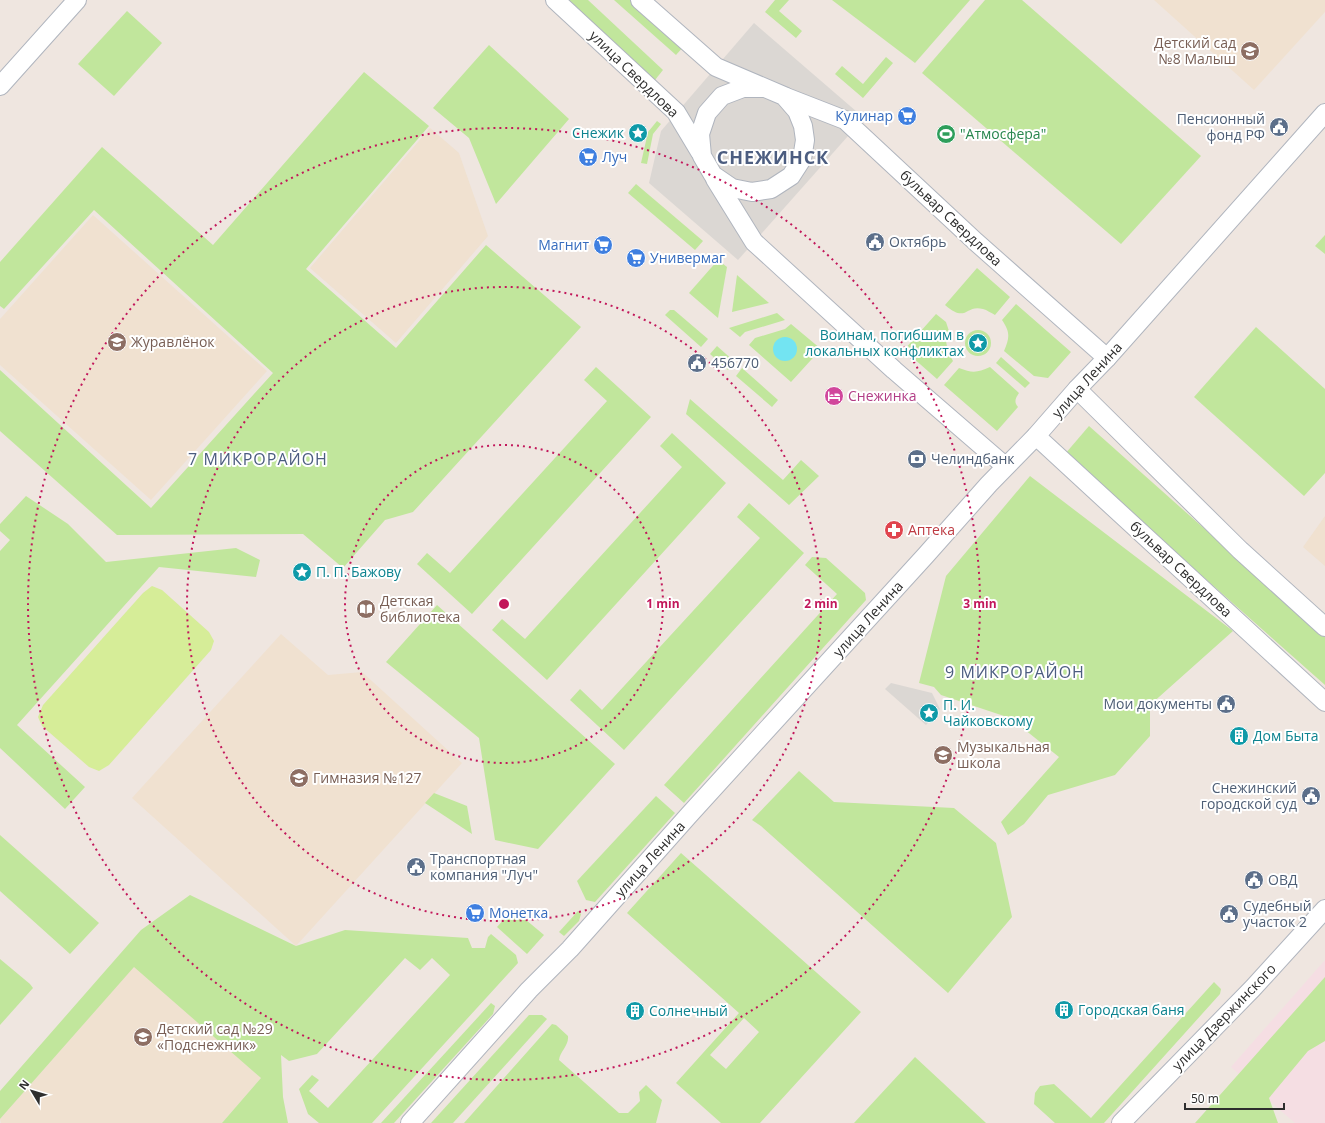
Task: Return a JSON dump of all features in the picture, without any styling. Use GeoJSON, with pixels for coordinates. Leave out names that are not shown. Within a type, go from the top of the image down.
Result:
{"type":"FeatureCollection","features":[{"type":"Feature","properties":{"kind":"street"},"geometry":{"type":"LineString","coordinates":[[0,86],[77,0]]}},
{"type":"Feature","properties":{"kind":"street","name":"улица Свердлова"},"geometry":{"type":"LineString","coordinates":[[555,0],[676,112],[702,156]]}},
{"type":"Feature","properties":{"kind":"street"},"geometry":{"type":"LineString","coordinates":[[640,0],[716,67],[784,96],[797,111],[803,126],[805,140],[802,159],[790,176],[771,189],[752,192],[732,188],[712,175]]}},
{"type":"Feature","properties":{"kind":"street"},"geometry":{"type":"LineString","coordinates":[[764,88],[743,88],[722,96],[707,113],[700,134],[702,156],[712,175],[754,242],[894,370],[1005,466]]}},
{"type":"Feature","properties":{"kind":"street","name":"бульвар Свердлова"},"geometry":{"type":"LineString","coordinates":[[784,96],[845,120],[976,242],[1107,358]]}},
{"type":"Feature","properties":{"kind":"street","name":"улица Ленина"},"geometry":{"type":"LineString","coordinates":[[410,1123],[529,990],[570,949],[1005,466],[1036,436],[1077,389],[1107,358],[1325,114]]}},
{"type":"Feature","properties":{"kind":"street"},"geometry":{"type":"LineString","coordinates":[[1077,389],[1240,550],[1325,626]]}},
{"type":"Feature","properties":{"kind":"street","name":"бульвар Свердлова"},"geometry":{"type":"LineString","coordinates":[[1036,436],[1325,702]]}},
{"type":"Feature","properties":{"kind":"street","name":"улица Дзержинского"},"geometry":{"type":"LineString","coordinates":[[1121,1123],[1253,988],[1325,909]]}},
{"type":"Feature","properties":{"kind":"shaded area","name":"Детский сад №8 Малыш"},"geometry":{"type":"Polygon","coordinates":[[[1154,0],[1325,0],[1325,12],[1254,90],[1154,0]]]}},
{"type":"Feature","properties":{"kind":"shaded area"},"geometry":{"type":"Polygon","coordinates":[[[754,23],[864,118],[738,260],[649,183],[661,131],[754,23]]]}},
{"type":"Feature","properties":{"kind":"shaded area"},"geometry":{"type":"Polygon","coordinates":[[[430,128],[459,153],[488,236],[396,343],[310,268],[430,128]]]}},
{"type":"Feature","properties":{"kind":"shaded area","name":"Журавлёнок"},"geometry":{"type":"Polygon","coordinates":[[[93,215],[267,371],[151,500],[0,365],[0,319],[93,215]]]}},
{"type":"Feature","properties":{"kind":"shaded area"},"geometry":{"type":"Polygon","coordinates":[[[1325,516],[1325,566],[1303,547],[1325,516]]]}},
{"type":"Feature","properties":{"kind":"shaded area","name":"Гимназия №127"},"geometry":{"type":"Polygon","coordinates":[[[281,634],[328,675],[362,672],[462,763],[296,946],[132,798],[281,634]]]}},
{"type":"Feature","properties":{"kind":"shaded area"},"geometry":{"type":"Polygon","coordinates":[[[891,683],[932,693],[940,709],[926,725],[885,689],[891,683]]]}},
{"type":"Feature","properties":{"kind":"shaded area"},"geometry":{"type":"Polygon","coordinates":[[[1325,960],[1325,1123],[1295,1123],[1231,1067],[1325,960]]]}},
{"type":"Feature","properties":{"kind":"shaded area","name":"Детский сад №29 «Подснежник»"},"geometry":{"type":"Polygon","coordinates":[[[134,966],[261,1078],[222,1123],[1,1123],[0,1119],[134,966]]]}},
{"type":"Feature","properties":{"kind":"green space"},"geometry":{"type":"Polygon","coordinates":[[[568,0],[588,0],[663,70],[655,80],[568,0]]]}},
{"type":"Feature","properties":{"kind":"green space"},"geometry":{"type":"Polygon","coordinates":[[[614,0],[633,0],[684,46],[676,55],[614,0]]]}},
{"type":"Feature","properties":{"kind":"green space"},"geometry":{"type":"Polygon","coordinates":[[[775,0],[789,0],[779,11],[802,31],[796,38],[765,12],[775,0]]]}},
{"type":"Feature","properties":{"kind":"green space"},"geometry":{"type":"Polygon","coordinates":[[[832,0],[970,0],[915,63],[832,0]]]}},
{"type":"Feature","properties":{"kind":"green space"},"geometry":{"type":"Polygon","coordinates":[[[985,0],[1022,0],[1201,156],[1121,244],[922,73],[985,0]]]}},
{"type":"Feature","properties":{"kind":"green space"},"geometry":{"type":"Polygon","coordinates":[[[127,11],[162,43],[114,96],[78,64],[127,11]]]}},
{"type":"Feature","properties":{"kind":"green space"},"geometry":{"type":"Polygon","coordinates":[[[489,45],[569,119],[496,204],[469,138],[433,108],[489,45]]]}},
{"type":"Feature","properties":{"kind":"green space"},"geometry":{"type":"Polygon","coordinates":[[[886,57],[893,63],[863,98],[835,74],[842,66],[863,84],[886,57]]]}},
{"type":"Feature","properties":{"kind":"green space"},"geometry":{"type":"Polygon","coordinates":[[[364,72],[429,126],[306,269],[396,348],[486,245],[581,327],[413,512],[385,520],[343,568],[303,534],[117,535],[0,431],[0,370],[151,508],[273,373],[94,210],[4,309],[0,306],[0,262],[102,147],[213,245],[364,72]]]}},
{"type":"Feature","properties":{"kind":"green space"},"geometry":{"type":"Polygon","coordinates":[[[657,121],[661,124],[653,134],[647,164],[641,163],[648,132],[657,121]]]}},
{"type":"Feature","properties":{"kind":"green space"},"geometry":{"type":"Polygon","coordinates":[[[636,184],[703,241],[695,250],[628,193],[636,184]]]}},
{"type":"Feature","properties":{"kind":"green space"},"geometry":{"type":"Polygon","coordinates":[[[1325,235],[1325,254],[1315,246],[1325,235]]]}},
{"type":"Feature","properties":{"kind":"green space"},"geometry":{"type":"Polygon","coordinates":[[[718,260],[727,267],[718,318],[689,293],[718,260]]]}},
{"type":"Feature","properties":{"kind":"green space"},"geometry":{"type":"Polygon","coordinates":[[[977,268],[1010,297],[995,315],[984,309],[977,308],[958,313],[945,305],[977,268]]]}},
{"type":"Feature","properties":{"kind":"green space"},"geometry":{"type":"Polygon","coordinates":[[[737,275],[769,303],[732,312],[737,275]]]}},
{"type":"Feature","properties":{"kind":"green space"},"geometry":{"type":"Polygon","coordinates":[[[1016,304],[1071,352],[1048,378],[1034,376],[1004,351],[1008,331],[1002,320],[1016,304]]]}},
{"type":"Feature","properties":{"kind":"green space"},"geometry":{"type":"Polygon","coordinates":[[[670,310],[674,310],[708,339],[701,347],[665,315],[670,310]]]}},
{"type":"Feature","properties":{"kind":"green space"},"geometry":{"type":"Polygon","coordinates":[[[777,313],[785,320],[745,332],[740,337],[729,328],[777,313]]]}},
{"type":"Feature","properties":{"kind":"green space"},"geometry":{"type":"Polygon","coordinates":[[[936,314],[946,322],[949,331],[946,341],[948,352],[953,361],[937,379],[904,350],[936,314]]]}},
{"type":"Feature","properties":{"kind":"green space"},"geometry":{"type":"Polygon","coordinates":[[[791,324],[821,349],[791,382],[749,345],[755,338],[785,329],[791,324]]]}},
{"type":"Feature","properties":{"kind":"green space"},"geometry":{"type":"Polygon","coordinates":[[[1256,327],[1325,389],[1325,473],[1304,496],[1194,397],[1256,327]]]}},
{"type":"Feature","properties":{"kind":"green space"},"geometry":{"type":"Polygon","coordinates":[[[978,330],[987,334],[991,343],[987,352],[978,356],[969,352],[965,343],[969,334],[978,330]]]}},
{"type":"Feature","properties":{"kind":"green space"},"geometry":{"type":"Polygon","coordinates":[[[717,346],[735,362],[728,370],[710,354],[717,346]]]}},
{"type":"Feature","properties":{"kind":"green space"},"geometry":{"type":"Polygon","coordinates":[[[1001,357],[1030,383],[1025,388],[996,363],[1001,357]]]}},
{"type":"Feature","properties":{"kind":"green space"},"geometry":{"type":"Polygon","coordinates":[[[596,367],[651,417],[472,614],[417,564],[427,553],[450,573],[607,401],[584,380],[596,367]]]}},
{"type":"Feature","properties":{"kind":"green space"},"geometry":{"type":"Polygon","coordinates":[[[990,367],[1019,393],[1016,400],[1018,407],[997,431],[944,385],[959,368],[974,372],[990,367]]]}},
{"type":"Feature","properties":{"kind":"green space"},"geometry":{"type":"Polygon","coordinates":[[[742,368],[778,400],[772,407],[736,376],[742,368]]]}},
{"type":"Feature","properties":{"kind":"green space"},"geometry":{"type":"Polygon","coordinates":[[[690,399],[783,480],[801,460],[819,476],[789,505],[686,414],[690,399]]]}},
{"type":"Feature","properties":{"kind":"green space"},"geometry":{"type":"Polygon","coordinates":[[[1089,426],[1325,636],[1325,685],[1065,454],[1089,426]]]}},
{"type":"Feature","properties":{"kind":"green space"},"geometry":{"type":"Polygon","coordinates":[[[672,433],[726,483],[547,680],[492,630],[502,619],[525,639],[682,467],[660,446],[672,433]]]}},
{"type":"Feature","properties":{"kind":"green space"},"geometry":{"type":"Polygon","coordinates":[[[1030,476],[1233,631],[1150,705],[1150,736],[1115,775],[1048,795],[1024,824],[1008,835],[1001,822],[1059,757],[1010,718],[941,695],[934,687],[919,683],[946,576],[1030,476]]]}},
{"type":"Feature","properties":{"kind":"green space"},"geometry":{"type":"Polygon","coordinates":[[[26,496],[68,524],[106,562],[236,548],[260,560],[256,577],[159,567],[17,725],[85,787],[65,809],[0,748],[0,551],[10,540],[0,531],[0,524],[26,496]]]}},
{"type":"Feature","properties":{"kind":"green space"},"geometry":{"type":"Polygon","coordinates":[[[749,503],[804,553],[624,750],[570,700],[580,689],[602,710],[760,538],[737,517],[749,503]]]}},
{"type":"Feature","properties":{"kind":"green space"},"geometry":{"type":"Polygon","coordinates":[[[812,557],[826,558],[865,593],[866,600],[684,803],[664,785],[837,594],[805,565],[812,557]]]}},
{"type":"Feature","properties":{"kind":"green space"},"geometry":{"type":"Polygon","coordinates":[[[152,586],[162,590],[209,632],[214,641],[211,650],[109,765],[99,771],[89,767],[42,726],[38,717],[43,705],[143,593],[152,586]]]}},
{"type":"Feature","properties":{"kind":"green space"},"geometry":{"type":"Polygon","coordinates":[[[437,605],[615,764],[538,849],[495,840],[479,738],[386,662],[437,605]]]}},
{"type":"Feature","properties":{"kind":"green space"},"geometry":{"type":"Polygon","coordinates":[[[799,771],[834,802],[954,808],[996,843],[1012,917],[948,993],[761,826],[752,820],[799,771]]]}},
{"type":"Feature","properties":{"kind":"green space"},"geometry":{"type":"Polygon","coordinates":[[[434,793],[467,806],[472,834],[425,803],[434,793]]]}},
{"type":"Feature","properties":{"kind":"green space"},"geometry":{"type":"Polygon","coordinates":[[[656,796],[675,813],[595,902],[586,900],[577,881],[656,796]]]}},
{"type":"Feature","properties":{"kind":"green space"},"geometry":{"type":"Polygon","coordinates":[[[0,835],[99,923],[70,954],[0,891],[0,835]]]}},
{"type":"Feature","properties":{"kind":"green space"},"geometry":{"type":"Polygon","coordinates":[[[681,853],[861,1012],[760,1123],[721,1123],[676,1083],[739,1013],[627,913],[681,853]],[[744,1018],[710,1055],[726,1069],[759,1032],[744,1018]]]}},
{"type":"Feature","properties":{"kind":"green space"},"geometry":{"type":"Polygon","coordinates":[[[190,895],[296,946],[345,930],[468,938],[472,948],[485,948],[488,937],[491,934],[516,955],[518,963],[372,1123],[319,1123],[308,1114],[299,1089],[312,1075],[319,1080],[309,1091],[328,1108],[450,975],[432,958],[420,970],[405,958],[317,1054],[289,1061],[281,1055],[283,1097],[288,1123],[222,1123],[261,1078],[134,967],[0,1119],[0,1091],[141,930],[190,895]]]}},
{"type":"Feature","properties":{"kind":"green space"},"geometry":{"type":"Polygon","coordinates":[[[513,909],[544,935],[527,954],[497,927],[513,909]]]}},
{"type":"Feature","properties":{"kind":"green space"},"geometry":{"type":"Polygon","coordinates":[[[578,911],[581,914],[579,921],[564,936],[559,932],[578,911]]]}},
{"type":"Feature","properties":{"kind":"green space"},"geometry":{"type":"Polygon","coordinates":[[[0,959],[33,988],[0,1025],[0,959]]]}},
{"type":"Feature","properties":{"kind":"green space"},"geometry":{"type":"Polygon","coordinates":[[[1325,977],[1325,1041],[1308,1051],[1269,1098],[1278,1123],[1195,1123],[1325,977]]]}},
{"type":"Feature","properties":{"kind":"green space"},"geometry":{"type":"Polygon","coordinates":[[[1214,982],[1221,989],[1220,994],[1104,1123],[1055,1123],[1034,1104],[1035,1093],[1040,1086],[1054,1084],[1091,1118],[1214,982]]]}},
{"type":"Feature","properties":{"kind":"green space"},"geometry":{"type":"Polygon","coordinates":[[[491,1003],[495,1006],[493,1014],[394,1123],[381,1123],[491,1003]]]}},
{"type":"Feature","properties":{"kind":"green space"},"geometry":{"type":"Polygon","coordinates":[[[529,1015],[542,1015],[547,1019],[453,1123],[431,1123],[529,1015]]]}},
{"type":"Feature","properties":{"kind":"green space"},"geometry":{"type":"Polygon","coordinates":[[[552,1024],[556,1025],[568,1036],[567,1043],[559,1060],[619,1113],[628,1113],[640,1101],[639,1092],[646,1085],[662,1100],[656,1123],[464,1123],[552,1024]]]}},
{"type":"Feature","properties":{"kind":"green space"},"geometry":{"type":"Polygon","coordinates":[[[915,1057],[986,1123],[854,1123],[915,1057]]]}},
{"type":"Feature","properties":{"kind":"water"},"geometry":{"type":"Polygon","coordinates":[[[785,337],[794,340],[797,349],[794,358],[785,361],[776,358],[773,349],[776,340],[785,337]]]}},
{"type":"Feature","properties":{"kind":"place","name":"Детский сад №8 Малыш"},"geometry":{"type":"Point","coordinates":[1250,51]}},
{"type":"Feature","properties":{"kind":"place","name":"Кулинар"},"geometry":{"type":"Point","coordinates":[907,116]}},
{"type":"Feature","properties":{"kind":"place","name":"Пенсионный фонд РФ"},"geometry":{"type":"Point","coordinates":[1279,127]}},
{"type":"Feature","properties":{"kind":"place","name":"Снежик"},"geometry":{"type":"Point","coordinates":[638,133]}},
{"type":"Feature","properties":{"kind":"place","name":"\"Атмосфера\""},"geometry":{"type":"Point","coordinates":[946,134]}},
{"type":"Feature","properties":{"kind":"place","name":"Луч"},"geometry":{"type":"Point","coordinates":[588,157]}},
{"type":"Feature","properties":{"kind":"place","name":"Октябрь"},"geometry":{"type":"Point","coordinates":[875,242]}},
{"type":"Feature","properties":{"kind":"place","name":"Магнит"},"geometry":{"type":"Point","coordinates":[603,245]}},
{"type":"Feature","properties":{"kind":"place","name":"Универмаг"},"geometry":{"type":"Point","coordinates":[636,258]}},
{"type":"Feature","properties":{"kind":"place","name":"Журавлёнок"},"geometry":{"type":"Point","coordinates":[117,342]}},
{"type":"Feature","properties":{"kind":"place","name":"Воинам, погибшим в локальных конфликтах"},"geometry":{"type":"Point","coordinates":[978,343]}},
{"type":"Feature","properties":{"kind":"place","name":"456770"},"geometry":{"type":"Point","coordinates":[697,363]}},
{"type":"Feature","properties":{"kind":"place","name":"Снежинка"},"geometry":{"type":"Point","coordinates":[834,396]}},
{"type":"Feature","properties":{"kind":"place","name":"Челиндбанк"},"geometry":{"type":"Point","coordinates":[917,459]}},
{"type":"Feature","properties":{"kind":"place","name":"Аптека"},"geometry":{"type":"Point","coordinates":[894,530]}},
{"type":"Feature","properties":{"kind":"place","name":"П. П. Бажову"},"geometry":{"type":"Point","coordinates":[302,572]}},
{"type":"Feature","properties":{"kind":"place","name":"Детская библиотека"},"geometry":{"type":"Point","coordinates":[366,609]}},
{"type":"Feature","properties":{"kind":"place","name":"Мои документы"},"geometry":{"type":"Point","coordinates":[1226,704]}},
{"type":"Feature","properties":{"kind":"place","name":"П. И. Чайковскому"},"geometry":{"type":"Point","coordinates":[929,713]}},
{"type":"Feature","properties":{"kind":"place","name":"Дом Быта"},"geometry":{"type":"Point","coordinates":[1239,736]}},
{"type":"Feature","properties":{"kind":"place","name":"Музыкальная школа"},"geometry":{"type":"Point","coordinates":[943,755]}},
{"type":"Feature","properties":{"kind":"place","name":"Гимназия №127"},"geometry":{"type":"Point","coordinates":[299,778]}},
{"type":"Feature","properties":{"kind":"place","name":"Снежинский городской суд"},"geometry":{"type":"Point","coordinates":[1311,796]}},
{"type":"Feature","properties":{"kind":"place","name":"Транспортная компания \"Луч\""},"geometry":{"type":"Point","coordinates":[416,867]}},
{"type":"Feature","properties":{"kind":"place","name":"ОВД"},"geometry":{"type":"Point","coordinates":[1254,880]}},
{"type":"Feature","properties":{"kind":"place","name":"Монетка"},"geometry":{"type":"Point","coordinates":[475,913]}},
{"type":"Feature","properties":{"kind":"place","name":"Судебный участок 2"},"geometry":{"type":"Point","coordinates":[1229,914]}},
{"type":"Feature","properties":{"kind":"place","name":"Городская баня"},"geometry":{"type":"Point","coordinates":[1064,1010]}},
{"type":"Feature","properties":{"kind":"place","name":"Солнечный"},"geometry":{"type":"Point","coordinates":[635,1011]}},
{"type":"Feature","properties":{"kind":"place","name":"Детский сад №29 «Подснежник»"},"geometry":{"type":"Point","coordinates":[143,1037]}},
{"type":"Feature","properties":{"kind":"district","name":"СНЕЖИНСК"},"geometry":{"type":"Point","coordinates":[773,158]}},
{"type":"Feature","properties":{"kind":"district","name":"7 МИКРОРАЙОН"},"geometry":{"type":"Point","coordinates":[258,459]}},
{"type":"Feature","properties":{"kind":"district","name":"9 МИКРОРАЙОН"},"geometry":{"type":"Point","coordinates":[1015,672]}}]}
